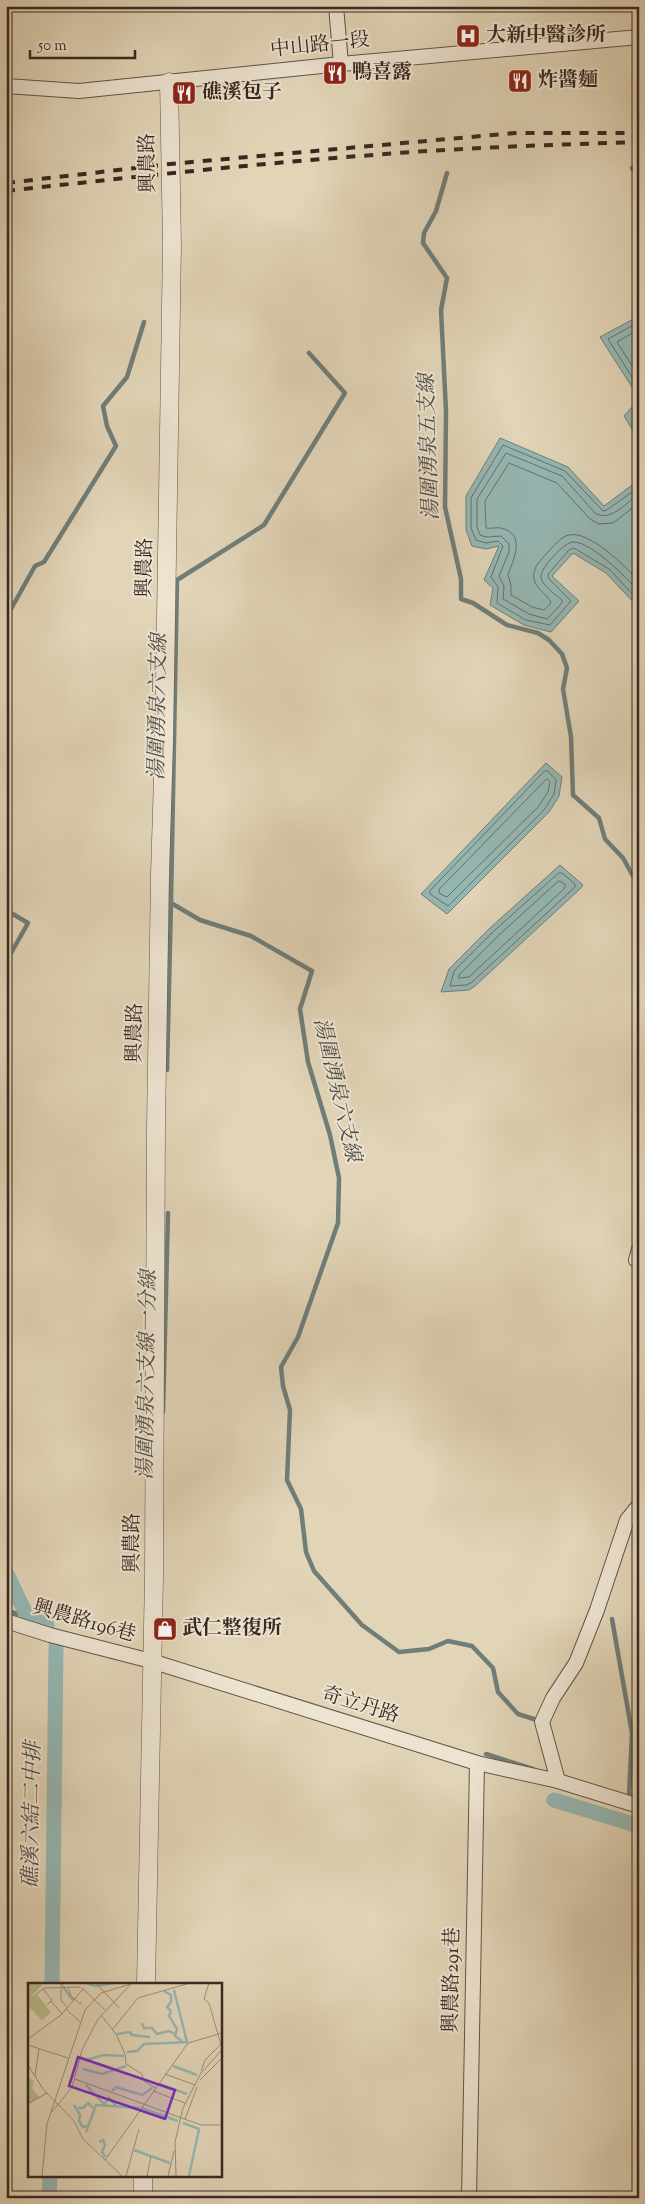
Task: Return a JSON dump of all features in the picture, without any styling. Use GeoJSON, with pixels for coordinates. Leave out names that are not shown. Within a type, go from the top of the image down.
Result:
{"type":"FeatureCollection","features":[{"type":"Feature","properties":{"kind":"street"},"geometry":{"type":"LineString","coordinates":[[336,6],[341,64]]}},
{"type":"Feature","properties":{"kind":"street","name":"中山路一段"},"geometry":{"type":"LineString","coordinates":[[6,86],[79,91],[341,64],[639,37]]}},
{"type":"Feature","properties":{"kind":"street","name":"興農路"},"geometry":{"type":"LineString","coordinates":[[146,1983],[154,1576],[159,894],[164,724],[172,245],[169,82]]}},
{"type":"Feature","properties":{"kind":"street"},"geometry":{"type":"LineString","coordinates":[[558,1781],[542,1722],[554,1698],[576,1663],[602,1596],[627,1520],[639,1505]]}},
{"type":"Feature","properties":{"kind":"street","name":"興農路196巷"},"geometry":{"type":"LineString","coordinates":[[6,1621],[50,1635],[151,1661]]}},
{"type":"Feature","properties":{"kind":"street","name":"奇立丹路"},"geometry":{"type":"LineString","coordinates":[[151,1661],[477,1763],[558,1781],[639,1806]]}},
{"type":"Feature","properties":{"kind":"street","name":"興農路291巷"},"geometry":{"type":"LineString","coordinates":[[468,2198],[477,1763]]}},
{"type":"Feature","properties":{"kind":"street"},"geometry":{"type":"LineString","coordinates":[[143,2176],[143,2198]]}},
{"type":"Feature","properties":{"kind":"water"},"geometry":{"type":"Polygon","coordinates":[[[639,316],[639,398],[600,337],[639,316]]]}},
{"type":"Feature","properties":{"kind":"water"},"geometry":{"type":"Polygon","coordinates":[[[639,399],[639,440],[624,416],[639,399]]]}},
{"type":"Feature","properties":{"kind":"water"},"geometry":{"type":"Polygon","coordinates":[[[500,438],[568,467],[604,506],[639,480],[639,608],[606,573],[573,553],[552,576],[579,601],[551,632],[524,625],[490,605],[493,588],[484,580],[499,546],[486,549],[472,546],[466,530],[466,496],[500,438]]]}},
{"type":"Feature","properties":{"kind":"water"},"geometry":{"type":"Polygon","coordinates":[[[546,763],[562,777],[559,796],[549,812],[447,914],[421,894],[546,763]]]}},
{"type":"Feature","properties":{"kind":"water"},"geometry":{"type":"Polygon","coordinates":[[[560,865],[583,885],[581,888],[475,986],[469,990],[441,992],[449,969],[490,928],[560,865]]]}},
{"type":"Feature","properties":{"kind":"waterway"},"geometry":{"type":"LineString","coordinates":[[632,168],[639,177]]}},
{"type":"Feature","properties":{"kind":"waterway","name":"湯圍湧泉五支線"},"geometry":{"type":"LineString","coordinates":[[447,173],[436,211],[424,233],[423,243],[447,278],[441,310],[446,411],[445,507],[461,579],[461,599],[473,603],[507,625],[538,633],[549,640],[562,654],[567,668],[563,689],[571,737],[573,795],[599,818],[605,839],[623,858],[633,876],[639,878]]}},
{"type":"Feature","properties":{"kind":"waterway"},"geometry":{"type":"LineString","coordinates":[[6,618],[35,566],[44,562],[116,446],[107,426],[103,406],[127,377],[144,322]]}},
{"type":"Feature","properties":{"kind":"waterway","name":"湯圍湧泉六支線"},"geometry":{"type":"LineString","coordinates":[[309,353],[345,393],[264,525],[177,580],[171,903],[200,920],[251,936],[312,971],[300,1009],[308,1062],[330,1135],[339,1178],[338,1223],[298,1337],[281,1367],[283,1386],[290,1410],[287,1480],[301,1509],[306,1552],[314,1571],[362,1625],[399,1652],[429,1649],[448,1641],[472,1646],[493,1668],[498,1692],[518,1714],[540,1721]]}},
{"type":"Feature","properties":{"kind":"waterway","name":"湯圍湧泉六支線一分線"},"geometry":{"type":"LineString","coordinates":[[167,1070],[171,903]]}},
{"type":"Feature","properties":{"kind":"waterway"},"geometry":{"type":"LineString","coordinates":[[6,910],[28,923],[6,962]]}},
{"type":"Feature","properties":{"kind":"waterway","name":"湯圍湧泉六支線一分線"},"geometry":{"type":"LineString","coordinates":[[163,1412],[168,1213]]}},
{"type":"Feature","properties":{"kind":"waterway"},"geometry":{"type":"LineString","coordinates":[[6,1572],[27,1616],[47,1625]]}},
{"type":"Feature","properties":{"kind":"waterway"},"geometry":{"type":"LineString","coordinates":[[6,1611],[27,1616]]}},
{"type":"Feature","properties":{"kind":"waterway"},"geometry":{"type":"LineString","coordinates":[[612,1619],[632,1733],[629,1796],[633,1798]]}},
{"type":"Feature","properties":{"kind":"waterway","name":"礁溪六結二中排"},"geometry":{"type":"LineString","coordinates":[[52,1983],[56,1646]]}},
{"type":"Feature","properties":{"kind":"waterway"},"geometry":{"type":"LineString","coordinates":[[486,1754],[533,1769]]}},
{"type":"Feature","properties":{"kind":"waterway"},"geometry":{"type":"LineString","coordinates":[[554,1800],[639,1826]]}},
{"type":"Feature","properties":{"kind":"waterway","name":"礁溪六結二中排"},"geometry":{"type":"LineString","coordinates":[[49,2198],[50,2176]]}},
{"type":"Feature","properties":{"kind":"railway"},"geometry":{"type":"LineString","coordinates":[[6,183],[170,164],[515,133],[639,133]]}},
{"type":"Feature","properties":{"kind":"railway"},"geometry":{"type":"LineString","coordinates":[[6,191],[395,153],[639,142]]}},
{"type":"Feature","properties":{"kind":"place","name":"大新中醫診所"},"geometry":{"type":"Point","coordinates":[468,36]}},
{"type":"Feature","properties":{"kind":"place","name":"鴨喜露"},"geometry":{"type":"Point","coordinates":[335,73]}},
{"type":"Feature","properties":{"kind":"place","name":"炸醬麵"},"geometry":{"type":"Point","coordinates":[520,81]}},
{"type":"Feature","properties":{"kind":"place","name":"礁溪包子"},"geometry":{"type":"Point","coordinates":[184,93]}},
{"type":"Feature","properties":{"kind":"place","name":"武仁整復所"},"geometry":{"type":"Point","coordinates":[165,1629]}}]}
